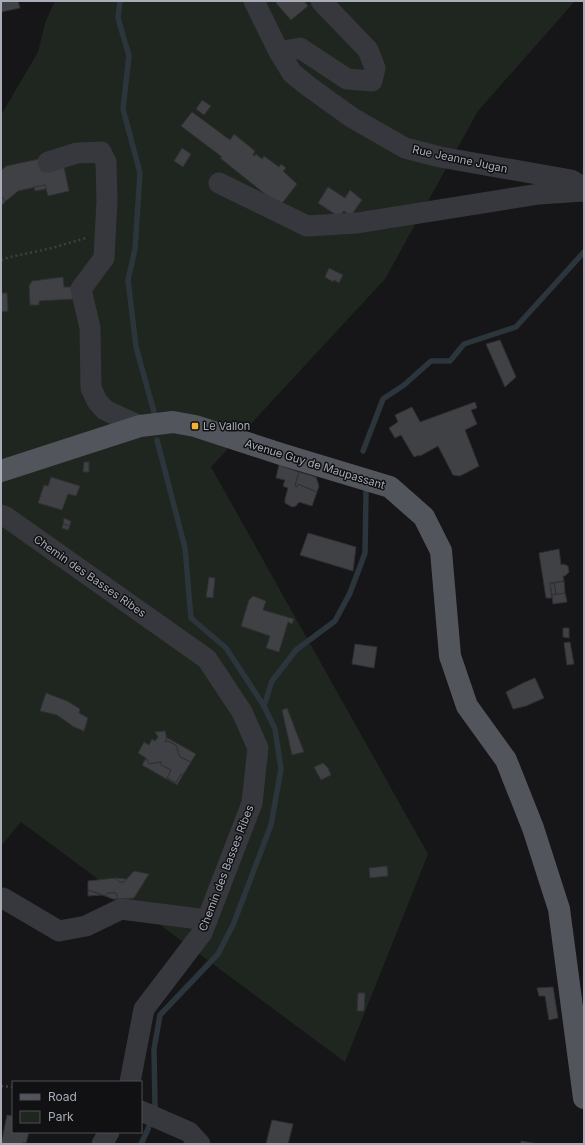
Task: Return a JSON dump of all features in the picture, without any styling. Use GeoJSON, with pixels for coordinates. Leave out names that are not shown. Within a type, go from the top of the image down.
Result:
{"type":"FeatureCollection","features":[{"type":"Feature","properties":{"kind":"main road","name":"Avenue Guy de Maupassant"},"geometry":{"type":"LineString","coordinates":[[1,471],[140,426],[173,422],[195,426],[390,487],[424,517],[441,550],[450,656],[467,706],[506,760],[533,828],[559,909],[584,1098]]}},
{"type":"Feature","properties":{"kind":"street","name":"Rue Jeanne Jugan"},"geometry":{"type":"LineString","coordinates":[[254,1],[279,52],[292,73],[351,117],[405,148],[440,157],[571,180],[584,190]]}},
{"type":"Feature","properties":{"kind":"street"},"geometry":{"type":"LineString","coordinates":[[279,52],[300,48],[346,79],[372,81],[375,68],[368,50],[321,1]]}},
{"type":"Feature","properties":{"kind":"street"},"geometry":{"type":"LineString","coordinates":[[48,162],[76,153],[100,152],[106,162],[107,200],[104,258],[81,289],[90,328],[92,388],[97,401],[105,410],[140,426]]}},
{"type":"Feature","properties":{"kind":"street"},"geometry":{"type":"LineString","coordinates":[[219,183],[307,226],[357,223],[539,194],[584,190]]}},
{"type":"Feature","properties":{"kind":"street","name":"Chemin des Basses Ribes"},"geometry":{"type":"LineString","coordinates":[[1,515],[13,521],[207,659],[242,712],[258,748],[252,803],[202,933],[144,1009],[130,1081]]}},
{"type":"Feature","properties":{"kind":"street"},"geometry":{"type":"LineString","coordinates":[[1,899],[3,898],[59,931],[86,926],[121,909],[207,920]]}},
{"type":"Feature","properties":{"kind":"street"},"geometry":{"type":"LineString","coordinates":[[149,1114],[188,1132],[200,1144]]}},
{"type":"Feature","properties":{"kind":"street"},"geometry":{"type":"LineString","coordinates":[[102,1144],[108,1133]]}},
{"type":"Feature","properties":{"kind":"path"},"geometry":{"type":"LineString","coordinates":[[1,260],[52,248],[105,232]]}},
{"type":"Feature","properties":{"kind":"path"},"geometry":{"type":"LineString","coordinates":[[1,1086],[12,1087]]}},
{"type":"Feature","properties":{"kind":"green space"},"geometry":{"type":"Polygon","coordinates":[[[55,1],[575,1],[478,111],[385,279],[211,467],[428,854],[345,1062],[21,822],[1,846],[1,115],[38,52],[45,23],[55,1]]]}},
{"type":"Feature","properties":{"kind":"building"},"geometry":{"type":"Polygon","coordinates":[[[1,1],[18,1],[20,8],[1,12],[1,1]]]}},
{"type":"Feature","properties":{"kind":"building"},"geometry":{"type":"Polygon","coordinates":[[[278,1],[304,1],[308,6],[291,20],[276,3],[278,1]]]}},
{"type":"Feature","properties":{"kind":"building"},"geometry":{"type":"Polygon","coordinates":[[[202,100],[211,106],[204,115],[196,109],[202,100]]]}},
{"type":"Feature","properties":{"kind":"building"},"geometry":{"type":"Polygon","coordinates":[[[192,112],[230,140],[234,134],[255,151],[253,155],[255,156],[256,154],[262,159],[264,156],[279,167],[281,164],[286,168],[283,171],[297,184],[280,206],[220,158],[222,157],[181,126],[192,112]]]}},
{"type":"Feature","properties":{"kind":"building"},"geometry":{"type":"Polygon","coordinates":[[[182,148],[191,154],[183,167],[174,161],[182,148]]]}},
{"type":"Feature","properties":{"kind":"building"},"geometry":{"type":"Polygon","coordinates":[[[39,159],[42,171],[64,167],[69,191],[48,196],[45,185],[18,191],[6,201],[1,196],[1,171],[6,166],[39,159]]]}},
{"type":"Feature","properties":{"kind":"building"},"geometry":{"type":"Polygon","coordinates":[[[45,185],[46,189],[35,191],[34,187],[45,185]]]}},
{"type":"Feature","properties":{"kind":"building"},"geometry":{"type":"Polygon","coordinates":[[[328,187],[345,198],[350,190],[362,200],[352,214],[348,214],[344,211],[339,217],[318,203],[328,187]]]}},
{"type":"Feature","properties":{"kind":"building"},"geometry":{"type":"Polygon","coordinates":[[[1,196],[6,201],[1,206],[1,196]]]}},
{"type":"Feature","properties":{"kind":"building"},"geometry":{"type":"Polygon","coordinates":[[[329,268],[343,275],[339,283],[334,280],[333,282],[325,277],[329,268]]]}},
{"type":"Feature","properties":{"kind":"building"},"geometry":{"type":"Polygon","coordinates":[[[63,277],[64,287],[74,287],[74,299],[39,301],[39,305],[30,305],[29,286],[32,281],[63,277]]]}},
{"type":"Feature","properties":{"kind":"building"},"geometry":{"type":"Polygon","coordinates":[[[1,293],[7,293],[8,311],[1,312],[1,293]]]}},
{"type":"Feature","properties":{"kind":"building"},"geometry":{"type":"Polygon","coordinates":[[[500,340],[516,377],[505,387],[486,344],[500,340]]]}},
{"type":"Feature","properties":{"kind":"building"},"geometry":{"type":"Polygon","coordinates":[[[475,402],[477,408],[471,410],[477,424],[465,430],[479,466],[460,476],[453,475],[438,446],[420,456],[414,457],[401,435],[395,438],[389,428],[398,422],[395,415],[412,407],[420,422],[475,402]]]}},
{"type":"Feature","properties":{"kind":"building"},"geometry":{"type":"Polygon","coordinates":[[[84,462],[89,462],[89,472],[83,472],[84,462]]]}},
{"type":"Feature","properties":{"kind":"building"},"geometry":{"type":"Polygon","coordinates":[[[279,465],[299,472],[295,486],[297,487],[298,484],[317,492],[312,506],[299,502],[296,506],[292,507],[285,503],[288,488],[283,486],[285,480],[276,478],[279,465]]]}},
{"type":"Feature","properties":{"kind":"building"},"geometry":{"type":"Polygon","coordinates":[[[299,472],[316,477],[319,486],[317,492],[298,484],[297,487],[295,486],[299,472]]]}},
{"type":"Feature","properties":{"kind":"building"},"geometry":{"type":"Polygon","coordinates":[[[51,477],[80,486],[76,496],[68,494],[62,510],[38,503],[44,485],[48,486],[51,477]]]}},
{"type":"Feature","properties":{"kind":"building"},"geometry":{"type":"Polygon","coordinates":[[[64,518],[71,521],[70,526],[63,524],[64,518]]]}},
{"type":"Feature","properties":{"kind":"building"},"geometry":{"type":"Polygon","coordinates":[[[63,524],[70,526],[68,530],[62,528],[63,524]]]}},
{"type":"Feature","properties":{"kind":"building"},"geometry":{"type":"Polygon","coordinates":[[[308,533],[356,547],[353,571],[300,555],[308,533]]]}},
{"type":"Feature","properties":{"kind":"building"},"geometry":{"type":"Polygon","coordinates":[[[559,549],[561,565],[563,564],[568,566],[569,572],[563,576],[564,581],[550,583],[552,598],[546,598],[539,553],[559,549]]]}},
{"type":"Feature","properties":{"kind":"building"},"geometry":{"type":"Polygon","coordinates":[[[209,577],[215,578],[213,598],[206,597],[209,577]]]}},
{"type":"Feature","properties":{"kind":"building"},"geometry":{"type":"Polygon","coordinates":[[[564,581],[565,593],[556,595],[554,583],[564,581]]]}},
{"type":"Feature","properties":{"kind":"building"},"geometry":{"type":"Polygon","coordinates":[[[550,583],[554,583],[556,595],[552,595],[550,583]]]}},
{"type":"Feature","properties":{"kind":"building"},"geometry":{"type":"Polygon","coordinates":[[[565,593],[567,602],[553,604],[552,595],[565,593]]]}},
{"type":"Feature","properties":{"kind":"building"},"geometry":{"type":"Polygon","coordinates":[[[253,596],[266,601],[263,610],[294,619],[292,624],[288,622],[279,652],[266,648],[270,636],[241,626],[249,600],[253,596]]]}},
{"type":"Feature","properties":{"kind":"building"},"geometry":{"type":"Polygon","coordinates":[[[563,628],[569,628],[569,638],[563,637],[563,628]]]}},
{"type":"Feature","properties":{"kind":"building"},"geometry":{"type":"Polygon","coordinates":[[[570,642],[574,664],[567,665],[564,643],[570,642]]]}},
{"type":"Feature","properties":{"kind":"building"},"geometry":{"type":"Polygon","coordinates":[[[355,644],[377,647],[374,668],[352,664],[355,644]]]}},
{"type":"Feature","properties":{"kind":"building"},"geometry":{"type":"Polygon","coordinates":[[[535,678],[544,698],[526,706],[513,709],[506,692],[535,678]]]}},
{"type":"Feature","properties":{"kind":"building"},"geometry":{"type":"Polygon","coordinates":[[[46,693],[67,701],[80,709],[79,713],[88,718],[84,731],[74,727],[57,715],[40,711],[46,693]]]}},
{"type":"Feature","properties":{"kind":"building"},"geometry":{"type":"Polygon","coordinates":[[[287,708],[304,752],[292,755],[282,710],[287,708]]]}},
{"type":"Feature","properties":{"kind":"building"},"geometry":{"type":"Polygon","coordinates":[[[165,731],[167,739],[165,742],[168,741],[176,745],[180,757],[191,762],[176,783],[167,778],[171,770],[161,765],[161,762],[149,764],[146,758],[138,753],[144,742],[149,745],[152,739],[155,741],[158,737],[155,732],[165,731]]]}},
{"type":"Feature","properties":{"kind":"building"},"geometry":{"type":"Polygon","coordinates":[[[166,737],[196,754],[191,762],[180,757],[176,745],[168,741],[165,742],[167,739],[166,737]]]}},
{"type":"Feature","properties":{"kind":"building"},"geometry":{"type":"Polygon","coordinates":[[[146,758],[149,764],[161,762],[161,765],[171,770],[167,778],[176,783],[181,774],[183,775],[177,785],[142,765],[146,758]]]}},
{"type":"Feature","properties":{"kind":"building"},"geometry":{"type":"Polygon","coordinates":[[[323,763],[328,768],[331,775],[321,780],[314,767],[323,763]]]}},
{"type":"Feature","properties":{"kind":"building"},"geometry":{"type":"Polygon","coordinates":[[[387,866],[388,876],[370,878],[369,868],[387,866]]]}},
{"type":"Feature","properties":{"kind":"building"},"geometry":{"type":"Polygon","coordinates":[[[134,871],[149,874],[134,898],[118,899],[116,893],[107,893],[105,896],[88,890],[88,881],[115,878],[119,882],[124,882],[134,871]]]}},
{"type":"Feature","properties":{"kind":"building"},"geometry":{"type":"Polygon","coordinates":[[[115,878],[127,879],[124,882],[119,882],[115,878]]]}},
{"type":"Feature","properties":{"kind":"building"},"geometry":{"type":"Polygon","coordinates":[[[88,890],[102,895],[88,896],[88,890]]]}},
{"type":"Feature","properties":{"kind":"building"},"geometry":{"type":"Polygon","coordinates":[[[107,893],[116,893],[118,899],[105,896],[107,893]]]}},
{"type":"Feature","properties":{"kind":"building"},"geometry":{"type":"Polygon","coordinates":[[[553,987],[558,1018],[549,1020],[545,996],[539,996],[537,988],[553,987]]]}},
{"type":"Feature","properties":{"kind":"building"},"geometry":{"type":"Polygon","coordinates":[[[358,993],[365,993],[364,1011],[357,1011],[358,993]]]}},
{"type":"Feature","properties":{"kind":"building"},"geometry":{"type":"Polygon","coordinates":[[[7,1115],[12,1116],[12,1133],[29,1133],[26,1143],[23,1142],[23,1144],[1,1144],[7,1115]]]}},
{"type":"Feature","properties":{"kind":"building"},"geometry":{"type":"Polygon","coordinates":[[[272,1120],[293,1124],[288,1144],[266,1144],[272,1120]]]}},
{"type":"Feature","properties":{"kind":"building"},"geometry":{"type":"Polygon","coordinates":[[[521,1141],[538,1144],[521,1144],[521,1141]]]}},
{"type":"Feature","properties":{"kind":"waterway"},"geometry":{"type":"LineString","coordinates":[[120,1],[118,18],[129,56],[123,109],[140,173],[135,249],[128,280],[136,347],[154,412]]}},
{"type":"Feature","properties":{"kind":"waterway"},"geometry":{"type":"LineString","coordinates":[[363,451],[383,399],[404,385],[431,361],[450,361],[464,344],[516,327],[584,252]]}},
{"type":"Feature","properties":{"kind":"waterway"},"geometry":{"type":"LineString","coordinates":[[141,1144],[148,1129],[155,1107],[154,1049],[160,1015],[218,954],[233,925],[271,825],[281,769],[275,729],[264,706],[226,648],[191,618],[185,548],[157,440]]}},
{"type":"Feature","properties":{"kind":"waterway"},"geometry":{"type":"LineString","coordinates":[[264,706],[272,681],[296,650],[335,621],[350,593],[365,553],[366,492]]}},
{"type":"Feature","properties":{"kind":"place","name":"Le Vallon"},"geometry":{"type":"Point","coordinates":[195,426]}}]}
